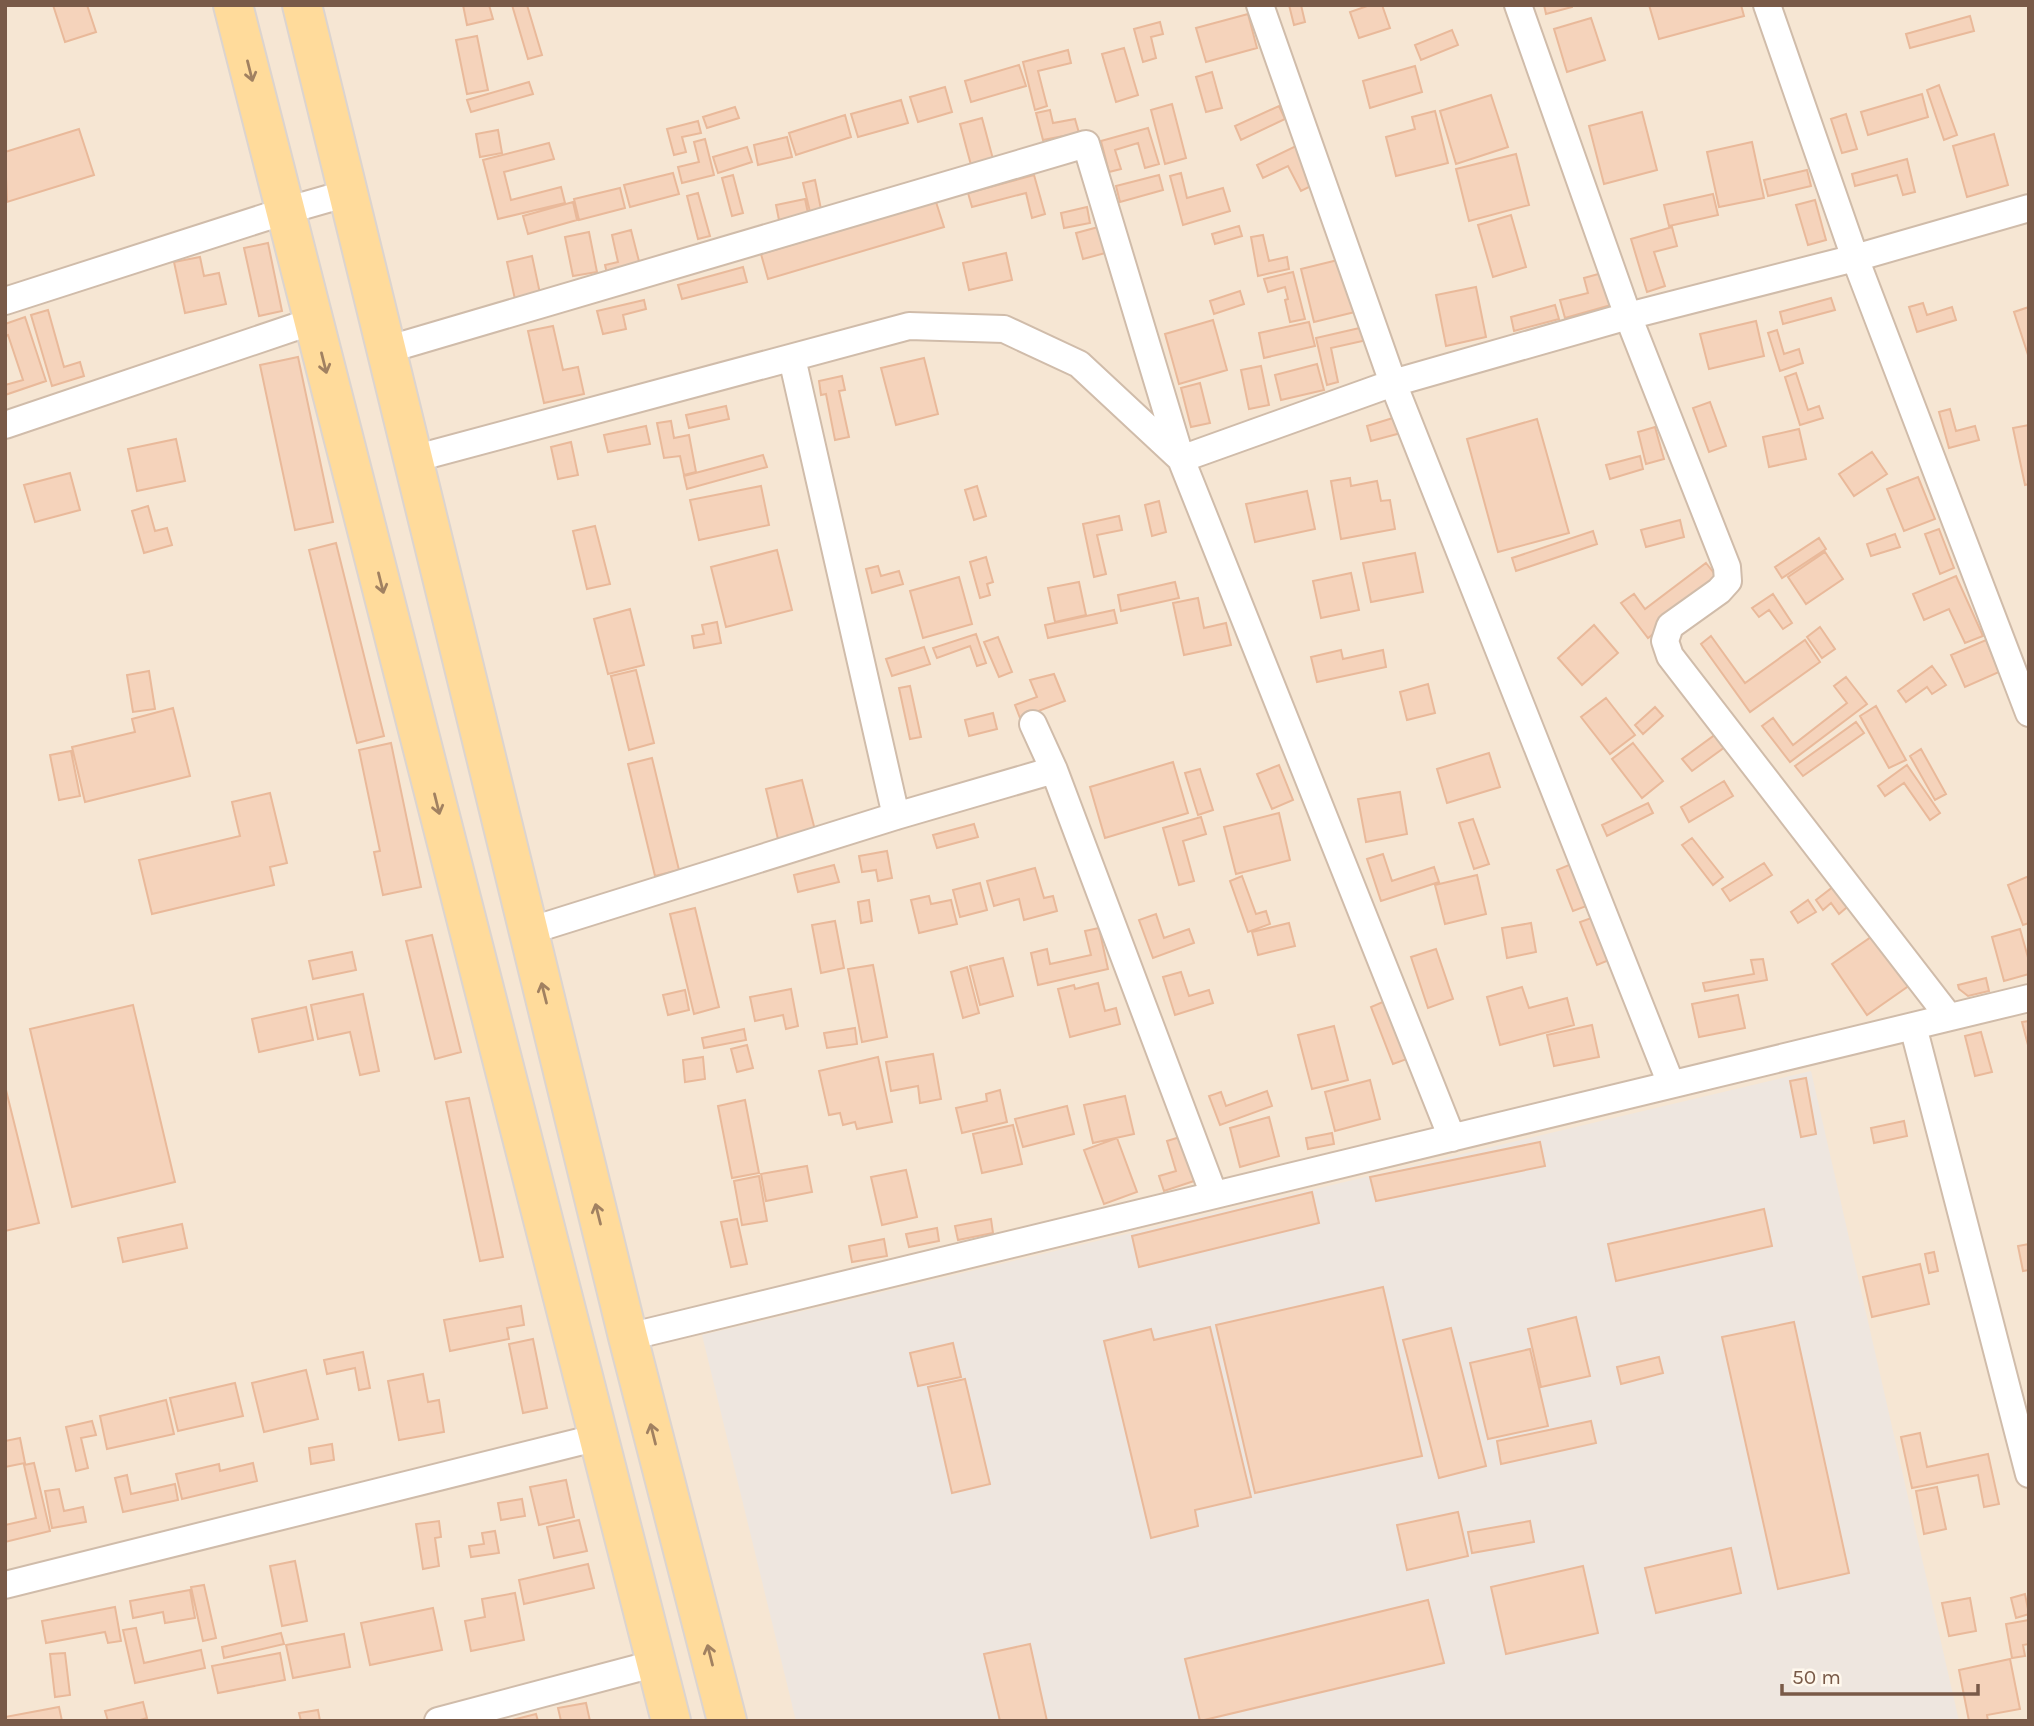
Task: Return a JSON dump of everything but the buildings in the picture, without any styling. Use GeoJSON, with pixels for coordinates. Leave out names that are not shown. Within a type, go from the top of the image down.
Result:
{"type":"FeatureCollection","features":[{"type":"Feature","properties":{"kind":"main road"},"geometry":{"type":"LineString","coordinates":[[233,5],[671,1721]]}},
{"type":"Feature","properties":{"kind":"main road"},"geometry":{"type":"LineString","coordinates":[[303,5],[628,1337],[727,1721]]}},
{"type":"Feature","properties":{"kind":"street"},"geometry":{"type":"LineString","coordinates":[[1260,5],[1393,383],[1671,1084]]}},
{"type":"Feature","properties":{"kind":"street"},"geometry":{"type":"LineString","coordinates":[[1518,5],[1628,316],[1727,567],[1728,581],[1719,591],[1670,626],[1665,641],[1670,656],[1949,1017]]}},
{"type":"Feature","properties":{"kind":"street"},"geometry":{"type":"LineString","coordinates":[[1767,5],[1855,258],[2029,713]]}},
{"type":"Feature","properties":{"kind":"street"},"geometry":{"type":"LineString","coordinates":[[386,351],[1086,144],[1181,459],[1452,1138]]}},
{"type":"Feature","properties":{"kind":"street"},"geometry":{"type":"LineString","coordinates":[[5,301],[348,193]]}},
{"type":"Feature","properties":{"kind":"street"},"geometry":{"type":"LineString","coordinates":[[1181,459],[1393,383],[1628,316],[1855,258],[2029,208]]}},
{"type":"Feature","properties":{"kind":"street"},"geometry":{"type":"LineString","coordinates":[[5,425],[313,321]]}},
{"type":"Feature","properties":{"kind":"street"},"geometry":{"type":"LineString","coordinates":[[413,459],[909,326],[1004,329],[1079,364],[1181,459]]}},
{"type":"Feature","properties":{"kind":"street"},"geometry":{"type":"LineString","coordinates":[[792,358],[895,816]]}},
{"type":"Feature","properties":{"kind":"street"},"geometry":{"type":"LineString","coordinates":[[1032,724],[1054,770],[1214,1195]]}},
{"type":"Feature","properties":{"kind":"street"},"geometry":{"type":"LineString","coordinates":[[529,931],[895,816],[1054,770]]}},
{"type":"Feature","properties":{"kind":"street"},"geometry":{"type":"LineString","coordinates":[[628,1337],[2029,998]]}},
{"type":"Feature","properties":{"kind":"street"},"geometry":{"type":"LineString","coordinates":[[1913,1026],[2029,1474]]}},
{"type":"Feature","properties":{"kind":"street"},"geometry":{"type":"LineString","coordinates":[[5,1585],[599,1437]]}},
{"type":"Feature","properties":{"kind":"street"},"geometry":{"type":"LineString","coordinates":[[438,1721],[657,1663]]}},
{"type":"Feature","properties":{"kind":"shaded area"},"geometry":{"type":"Polygon","coordinates":[[[5,5],[2029,5],[2029,1721],[5,1721],[5,5]]]}},
{"type":"Feature","properties":{"kind":"shaded area"},"geometry":{"type":"Polygon","coordinates":[[[1811,1071],[1959,1721],[796,1721],[702,1335],[1811,1071]]]}}]}
